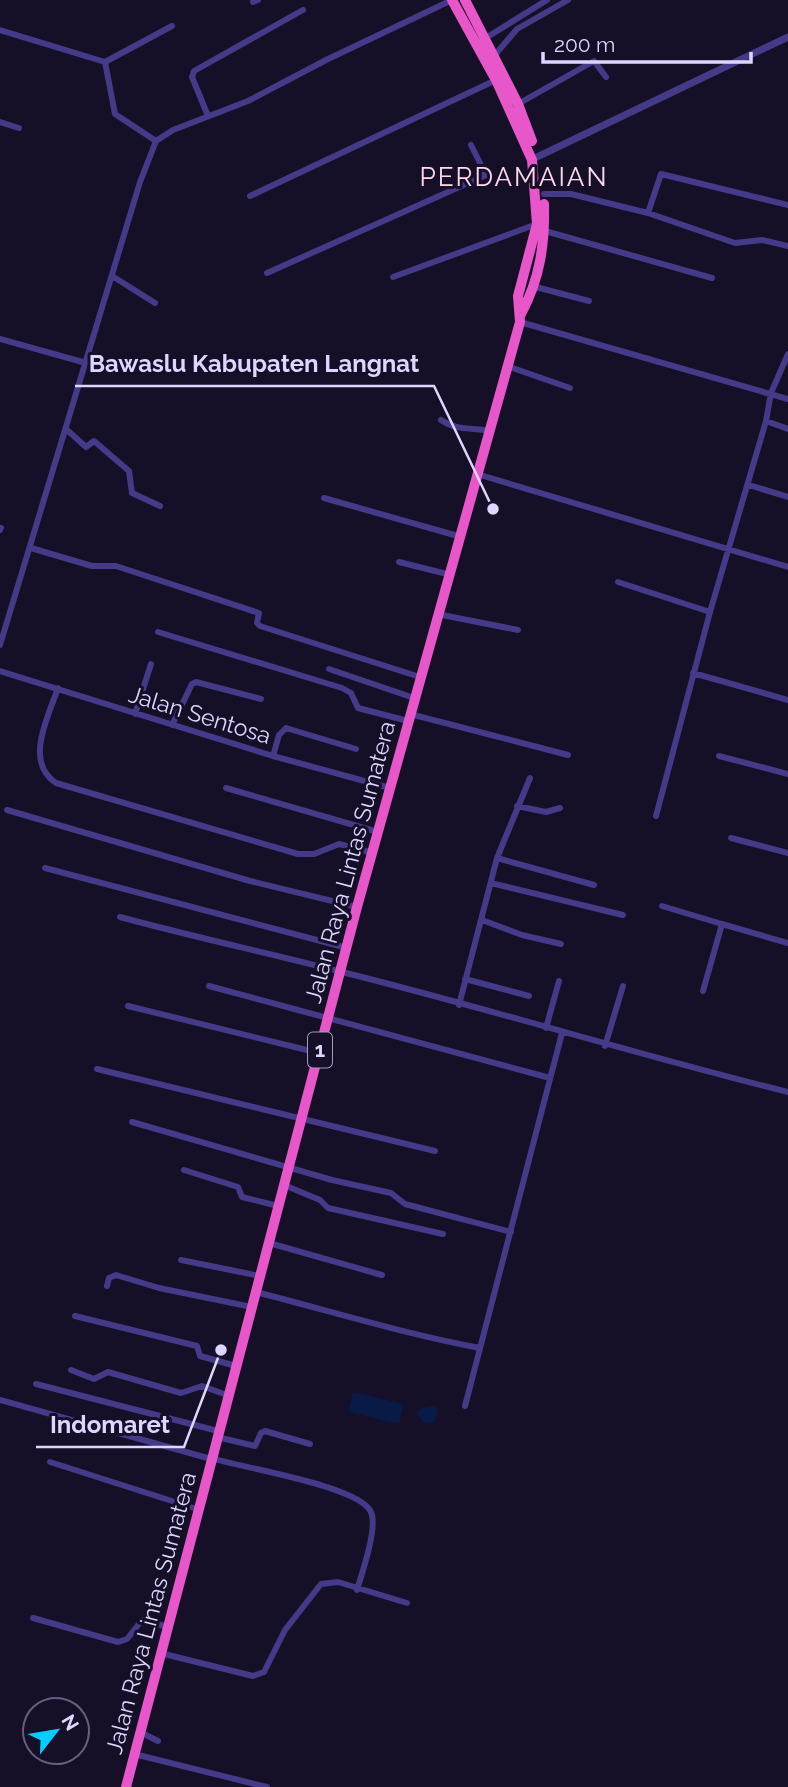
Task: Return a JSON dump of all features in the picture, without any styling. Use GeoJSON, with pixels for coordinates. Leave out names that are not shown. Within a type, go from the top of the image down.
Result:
{"type":"FeatureCollection","features":[{"type":"Feature","properties":{"kind":"highway","name":"Jalan Raya Lintas Sumatera"},"geometry":{"type":"LineString","coordinates":[[452,0],[496,80],[532,160],[541,228],[518,296],[520,318]]}},
{"type":"Feature","properties":{"kind":"highway","name":"Jalan Raya Lintas Sumatera"},"geometry":{"type":"LineString","coordinates":[[126,1787],[197,1508],[447,575],[520,318],[536,287],[544,194],[537,157],[519,104],[468,1]]}},
{"type":"Feature","properties":{"kind":"street"},"geometry":{"type":"LineString","coordinates":[[0,645],[146,162],[156,141],[184,125],[248,101],[326,60],[452,0]]}},
{"type":"Feature","properties":{"kind":"street"},"geometry":{"type":"LineString","coordinates":[[484,38],[547,0]]}},
{"type":"Feature","properties":{"kind":"street"},"geometry":{"type":"LineString","coordinates":[[494,56],[517,29],[568,0]]}},
{"type":"Feature","properties":{"kind":"street"},"geometry":{"type":"LineString","coordinates":[[208,116],[192,77],[194,71],[303,10]]}},
{"type":"Feature","properties":{"kind":"street"},"geometry":{"type":"LineString","coordinates":[[0,30],[105,62],[172,26]]}},
{"type":"Feature","properties":{"kind":"street"},"geometry":{"type":"LineString","coordinates":[[537,157],[788,37]]}},
{"type":"Feature","properties":{"kind":"street"},"geometry":{"type":"LineString","coordinates":[[519,104],[594,61],[607,77]]}},
{"type":"Feature","properties":{"kind":"street"},"geometry":{"type":"LineString","coordinates":[[105,62],[115,114],[156,141]]}},
{"type":"Feature","properties":{"kind":"street"},"geometry":{"type":"LineString","coordinates":[[250,196],[496,80]]}},
{"type":"Feature","properties":{"kind":"street"},"geometry":{"type":"LineString","coordinates":[[0,122],[19,128]]}},
{"type":"Feature","properties":{"kind":"street"},"geometry":{"type":"LineString","coordinates":[[267,273],[486,175],[471,145]]}},
{"type":"Feature","properties":{"kind":"street"},"geometry":{"type":"LineString","coordinates":[[648,213],[662,174],[788,205]]}},
{"type":"Feature","properties":{"kind":"street"},"geometry":{"type":"LineString","coordinates":[[544,194],[571,194],[648,213],[735,243],[762,240],[788,246]]}},
{"type":"Feature","properties":{"kind":"street"},"geometry":{"type":"LineString","coordinates":[[393,277],[541,228],[712,278]]}},
{"type":"Feature","properties":{"kind":"street"},"geometry":{"type":"LineString","coordinates":[[113,276],[155,303]]}},
{"type":"Feature","properties":{"kind":"street"},"geometry":{"type":"LineString","coordinates":[[536,287],[589,301]]}},
{"type":"Feature","properties":{"kind":"street"},"geometry":{"type":"LineString","coordinates":[[520,318],[788,399]]}},
{"type":"Feature","properties":{"kind":"street"},"geometry":{"type":"LineString","coordinates":[[0,339],[86,363]]}},
{"type":"Feature","properties":{"kind":"street"},"geometry":{"type":"LineString","coordinates":[[656,816],[693,673],[766,421],[771,393],[788,354]]}},
{"type":"Feature","properties":{"kind":"street"},"geometry":{"type":"LineString","coordinates":[[508,366],[570,388]]}},
{"type":"Feature","properties":{"kind":"street"},"geometry":{"type":"LineString","coordinates":[[441,420],[458,429],[472,427],[489,431]]}},
{"type":"Feature","properties":{"kind":"street"},"geometry":{"type":"LineString","coordinates":[[766,421],[788,429]]}},
{"type":"Feature","properties":{"kind":"street"},"geometry":{"type":"LineString","coordinates":[[66,430],[86,447],[94,441],[128,471],[132,493],[160,506]]}},
{"type":"Feature","properties":{"kind":"street"},"geometry":{"type":"LineString","coordinates":[[477,474],[788,567]]}},
{"type":"Feature","properties":{"kind":"street"},"geometry":{"type":"LineString","coordinates":[[748,485],[788,497]]}},
{"type":"Feature","properties":{"kind":"street"},"geometry":{"type":"LineString","coordinates":[[324,498],[458,536]]}},
{"type":"Feature","properties":{"kind":"street"},"geometry":{"type":"LineString","coordinates":[[31,548],[92,566],[116,566],[209,596],[259,613],[260,626],[420,677]]}},
{"type":"Feature","properties":{"kind":"street"},"geometry":{"type":"LineString","coordinates":[[399,562],[447,575]]}},
{"type":"Feature","properties":{"kind":"street"},"geometry":{"type":"LineString","coordinates":[[618,582],[710,612]]}},
{"type":"Feature","properties":{"kind":"street"},"geometry":{"type":"LineString","coordinates":[[437,614],[517,630]]}},
{"type":"Feature","properties":{"kind":"street"},"geometry":{"type":"LineString","coordinates":[[158,632],[342,688],[351,693],[358,708],[568,755]]}},
{"type":"Feature","properties":{"kind":"street"},"geometry":{"type":"LineString","coordinates":[[135,714],[152,664]]}},
{"type":"Feature","properties":{"kind":"street"},"geometry":{"type":"LineString","coordinates":[[329,669],[414,698]]}},
{"type":"Feature","properties":{"kind":"street","name":"Jalan Sentosa"},"geometry":{"type":"LineString","coordinates":[[0,671],[272,756],[390,788]]}},
{"type":"Feature","properties":{"kind":"street"},"geometry":{"type":"LineString","coordinates":[[693,673],[788,700]]}},
{"type":"Feature","properties":{"kind":"street"},"geometry":{"type":"LineString","coordinates":[[172,725],[192,684],[196,682],[261,699]]}},
{"type":"Feature","properties":{"kind":"street"},"geometry":{"type":"LineString","coordinates":[[58,688],[40,748],[40,763],[46,776],[56,783],[298,854],[314,854],[339,844],[373,853]]}},
{"type":"Feature","properties":{"kind":"street"},"geometry":{"type":"LineString","coordinates":[[272,756],[279,735],[286,728],[356,749]]}},
{"type":"Feature","properties":{"kind":"street"},"geometry":{"type":"LineString","coordinates":[[719,756],[788,774]]}},
{"type":"Feature","properties":{"kind":"street"},"geometry":{"type":"LineString","coordinates":[[459,1005],[498,858],[530,778]]}},
{"type":"Feature","properties":{"kind":"street"},"geometry":{"type":"LineString","coordinates":[[226,788],[378,832]]}},
{"type":"Feature","properties":{"kind":"street"},"geometry":{"type":"LineString","coordinates":[[517,806],[546,812],[560,808]]}},
{"type":"Feature","properties":{"kind":"street"},"geometry":{"type":"LineString","coordinates":[[7,810],[262,885],[357,907]]}},
{"type":"Feature","properties":{"kind":"street"},"geometry":{"type":"LineString","coordinates":[[731,838],[788,853]]}},
{"type":"Feature","properties":{"kind":"street"},"geometry":{"type":"LineString","coordinates":[[498,858],[594,885]]}},
{"type":"Feature","properties":{"kind":"street"},"geometry":{"type":"LineString","coordinates":[[45,868],[347,948]]}},
{"type":"Feature","properties":{"kind":"street"},"geometry":{"type":"LineString","coordinates":[[491,883],[623,915]]}},
{"type":"Feature","properties":{"kind":"street"},"geometry":{"type":"LineString","coordinates":[[662,906],[788,943]]}},
{"type":"Feature","properties":{"kind":"street"},"geometry":{"type":"LineString","coordinates":[[120,917],[341,972],[605,1046],[788,1092]]}},
{"type":"Feature","properties":{"kind":"street"},"geometry":{"type":"LineString","coordinates":[[482,920],[522,935],[561,944]]}},
{"type":"Feature","properties":{"kind":"street"},"geometry":{"type":"LineString","coordinates":[[703,990],[722,924]]}},
{"type":"Feature","properties":{"kind":"street"},"geometry":{"type":"LineString","coordinates":[[466,979],[529,996]]}},
{"type":"Feature","properties":{"kind":"street"},"geometry":{"type":"LineString","coordinates":[[545,1028],[559,981]]}},
{"type":"Feature","properties":{"kind":"street"},"geometry":{"type":"LineString","coordinates":[[209,986],[550,1078]]}},
{"type":"Feature","properties":{"kind":"street"},"geometry":{"type":"LineString","coordinates":[[605,1046],[623,986]]}},
{"type":"Feature","properties":{"kind":"street"},"geometry":{"type":"LineString","coordinates":[[128,1006],[318,1053]]}},
{"type":"Feature","properties":{"kind":"street"},"geometry":{"type":"LineString","coordinates":[[465,1406],[562,1033]]}},
{"type":"Feature","properties":{"kind":"street"},"geometry":{"type":"LineString","coordinates":[[97,1069],[435,1151]]}},
{"type":"Feature","properties":{"kind":"street"},"geometry":{"type":"LineString","coordinates":[[132,1122],[289,1165],[332,1180],[391,1193],[405,1204],[511,1232]]}},
{"type":"Feature","properties":{"kind":"street"},"geometry":{"type":"LineString","coordinates":[[184,1170],[238,1187],[242,1197],[278,1206]]}},
{"type":"Feature","properties":{"kind":"street"},"geometry":{"type":"LineString","coordinates":[[284,1185],[320,1200],[328,1208],[443,1234]]}},
{"type":"Feature","properties":{"kind":"street"},"geometry":{"type":"LineString","coordinates":[[269,1243],[382,1275]]}},
{"type":"Feature","properties":{"kind":"street"},"geometry":{"type":"LineString","coordinates":[[181,1260],[260,1276]]}},
{"type":"Feature","properties":{"kind":"street"},"geometry":{"type":"LineString","coordinates":[[107,1286],[110,1276],[116,1275],[159,1289],[251,1307]]}},
{"type":"Feature","properties":{"kind":"street"},"geometry":{"type":"LineString","coordinates":[[256,1292],[400,1327],[431,1339],[480,1348]]}},
{"type":"Feature","properties":{"kind":"street"},"geometry":{"type":"LineString","coordinates":[[75,1316],[197,1346],[200,1356],[236,1366]]}},
{"type":"Feature","properties":{"kind":"street"},"geometry":{"type":"LineString","coordinates":[[71,1370],[94,1379],[108,1372],[181,1393],[202,1386],[227,1395]]}},
{"type":"Feature","properties":{"kind":"street"},"geometry":{"type":"LineString","coordinates":[[36,1384],[256,1447],[261,1433],[265,1431],[310,1444]]}},
{"type":"Feature","properties":{"kind":"street"},"geometry":{"type":"LineString","coordinates":[[0,1400],[211,1459],[327,1485],[365,1503],[373,1514],[373,1528],[357,1590]]}},
{"type":"Feature","properties":{"kind":"street"},"geometry":{"type":"LineString","coordinates":[[50,1462],[197,1508]]}},
{"type":"Feature","properties":{"kind":"street"},"geometry":{"type":"LineString","coordinates":[[160,1653],[253,1676],[267,1668],[285,1630],[316,1588],[332,1582],[407,1603]]}},
{"type":"Feature","properties":{"kind":"street"},"geometry":{"type":"LineString","coordinates":[[33,1618],[118,1642],[127,1639],[142,1620],[167,1626]]}},
{"type":"Feature","properties":{"kind":"street"},"geometry":{"type":"LineString","coordinates":[[140,1732],[158,1741]]}},
{"type":"Feature","properties":{"kind":"street"},"geometry":{"type":"LineString","coordinates":[[134,1755],[267,1787]]}},
{"type":"Feature","properties":{"kind":"water"},"geometry":{"type":"Polygon","coordinates":[[[353,1392],[404,1404],[399,1424],[348,1412],[353,1392]]]}},
{"type":"Feature","properties":{"kind":"water"},"geometry":{"type":"Polygon","coordinates":[[[434,1406],[438,1412],[434,1423],[425,1424],[416,1413],[422,1408],[434,1406]]]}},
{"type":"Feature","properties":{"kind":"place","name":"Bawaslu Kabupaten Langnat"},"geometry":{"type":"Point","coordinates":[493,509]}},
{"type":"Feature","properties":{"kind":"place","name":"Indomaret"},"geometry":{"type":"Point","coordinates":[221,1350]}},
{"type":"Feature","properties":{"kind":"district","name":"PERDAMAIAN"},"geometry":{"type":"Point","coordinates":[514,177]}}]}
